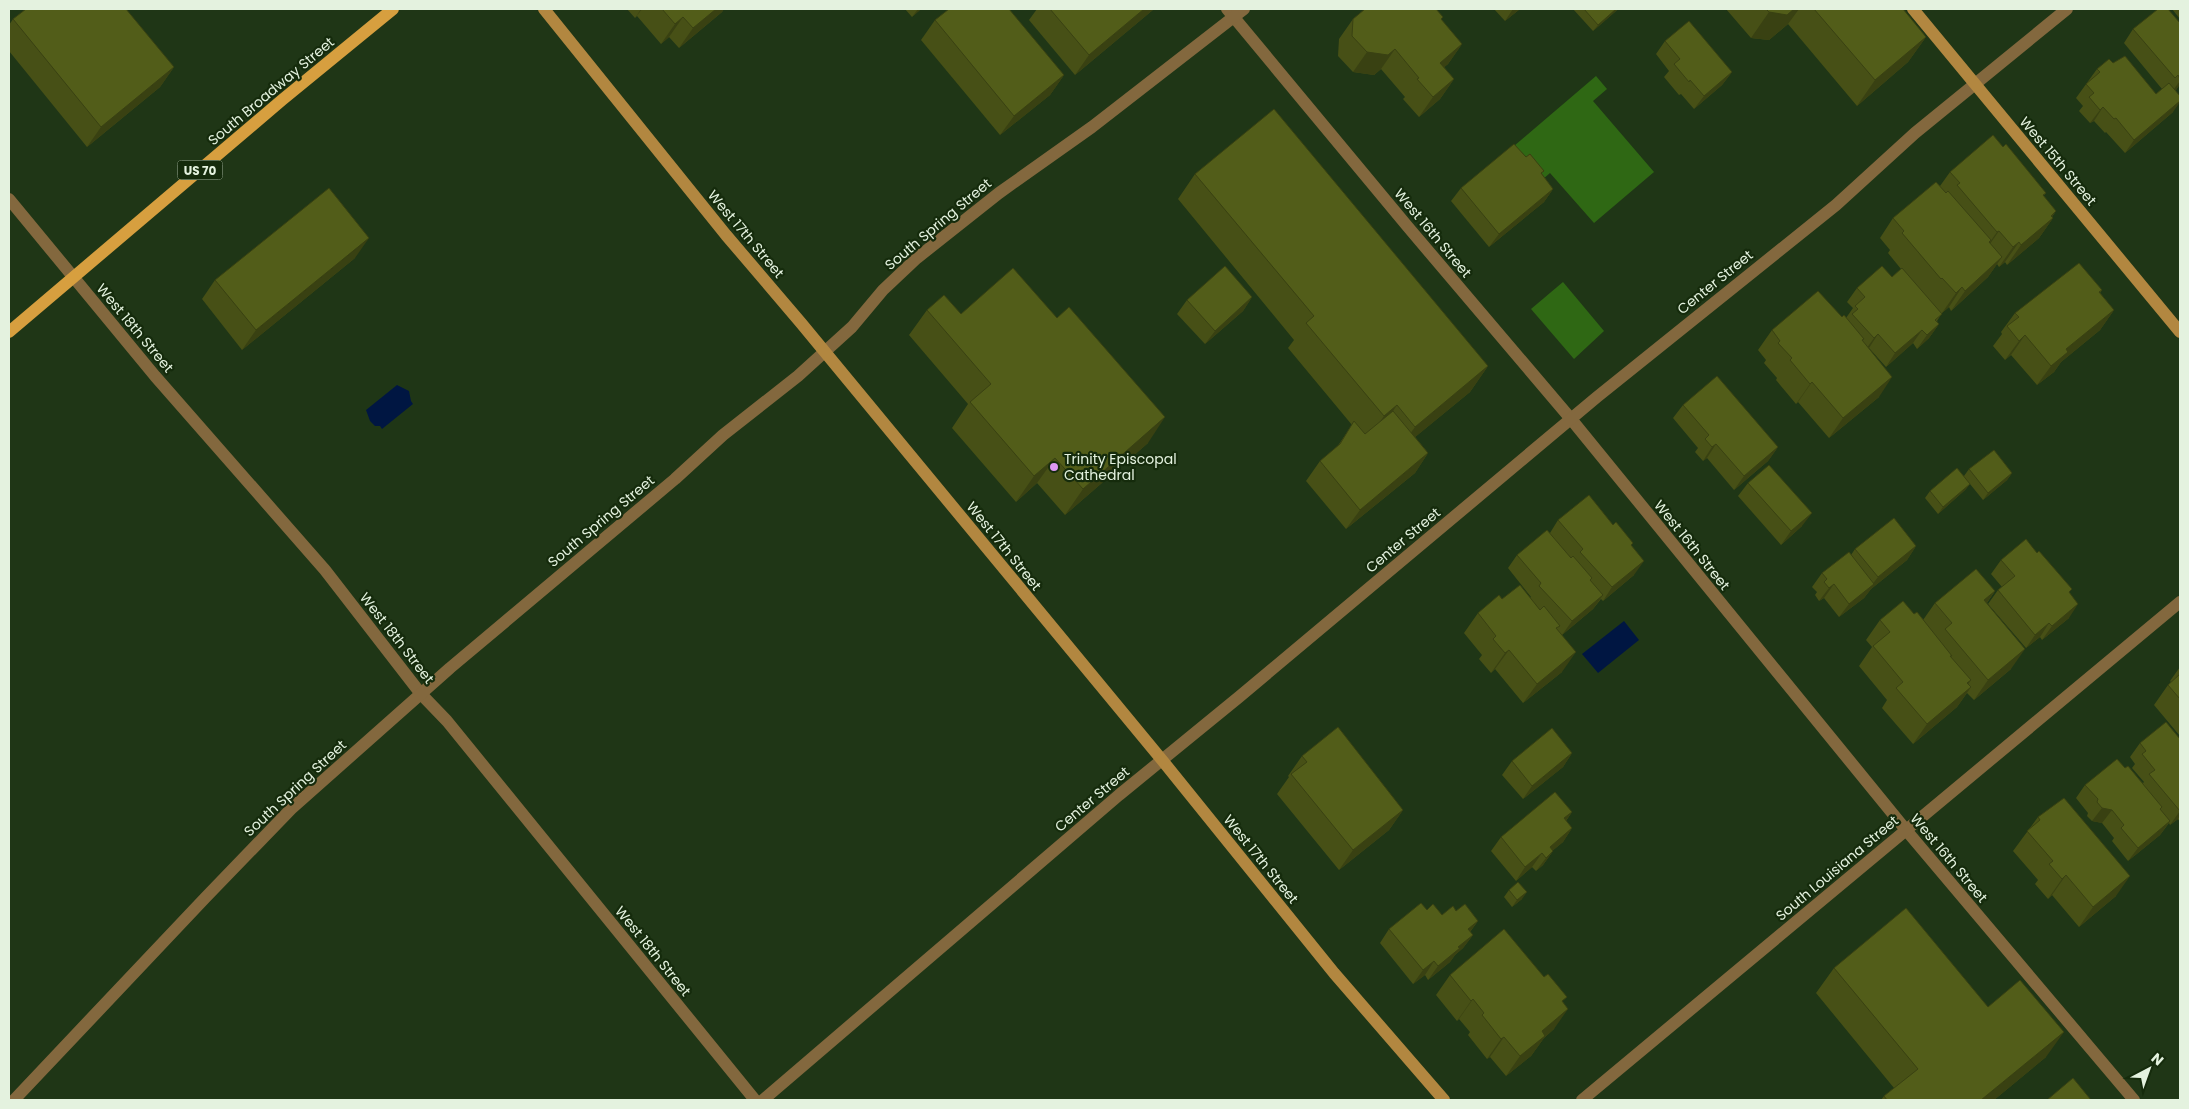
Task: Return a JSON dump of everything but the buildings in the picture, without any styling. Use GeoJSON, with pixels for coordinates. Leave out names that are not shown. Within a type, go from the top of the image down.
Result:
{"type":"FeatureCollection","features":[{"type":"Feature","properties":{"kind":"main road","name":"South Broadway Street"},"geometry":{"type":"LineString","coordinates":[[9,332],[282,100],[393,9]]}},
{"type":"Feature","properties":{"kind":"main road","name":"West 17th Street"},"geometry":{"type":"LineString","coordinates":[[544,9],[726,235],[1162,760],[1334,973],[1444,1100]]}},
{"type":"Feature","properties":{"kind":"main road","name":"West 15th Street"},"geometry":{"type":"LineString","coordinates":[[1913,9],[2180,332]]}},
{"type":"Feature","properties":{"kind":"street","name":"Center Street"},"geometry":{"type":"LineString","coordinates":[[763,1100],[1162,760],[1571,419],[1836,205],[1915,133],[2067,9]]}},
{"type":"Feature","properties":{"kind":"street","name":"South Spring Street"},"geometry":{"type":"LineString","coordinates":[[14,1100],[291,809],[421,694],[675,479],[723,435],[798,376],[852,327],[883,290],[917,258],[999,192],[1092,127],[1235,12]]}},
{"type":"Feature","properties":{"kind":"street","name":"West 16th Street"},"geometry":{"type":"LineString","coordinates":[[1235,12],[1408,227],[1571,419],[1906,830],[2134,1100]]}},
{"type":"Feature","properties":{"kind":"street","name":"West 18th Street"},"geometry":{"type":"LineString","coordinates":[[9,199],[155,376],[325,570],[421,694],[453,728],[755,1100]]}},
{"type":"Feature","properties":{"kind":"street","name":"South Louisiana Street"},"geometry":{"type":"LineString","coordinates":[[1582,1100],[2180,602]]}},
{"type":"Feature","properties":{"kind":"green space"},"geometry":{"type":"Polygon","coordinates":[[[1596,76],[1607,89],[1593,101],[1654,172],[1594,223],[1550,173],[1542,180],[1514,146],[1596,76]]]}},
{"type":"Feature","properties":{"kind":"green space"},"geometry":{"type":"Polygon","coordinates":[[[1563,282],[1604,331],[1574,359],[1531,309],[1563,282]]]}},
{"type":"Feature","properties":{"kind":"water"},"geometry":{"type":"Polygon","coordinates":[[[397,385],[409,391],[413,404],[382,429],[380,426],[375,426],[370,421],[366,410],[397,385]]]}},
{"type":"Feature","properties":{"kind":"water"},"geometry":{"type":"Polygon","coordinates":[[[1624,621],[1639,640],[1598,673],[1582,654],[1624,621]]]}},
{"type":"Feature","properties":{"kind":"place","name":"Trinity Episcopal Cathedral"},"geometry":{"type":"Point","coordinates":[1054,467]}}]}
